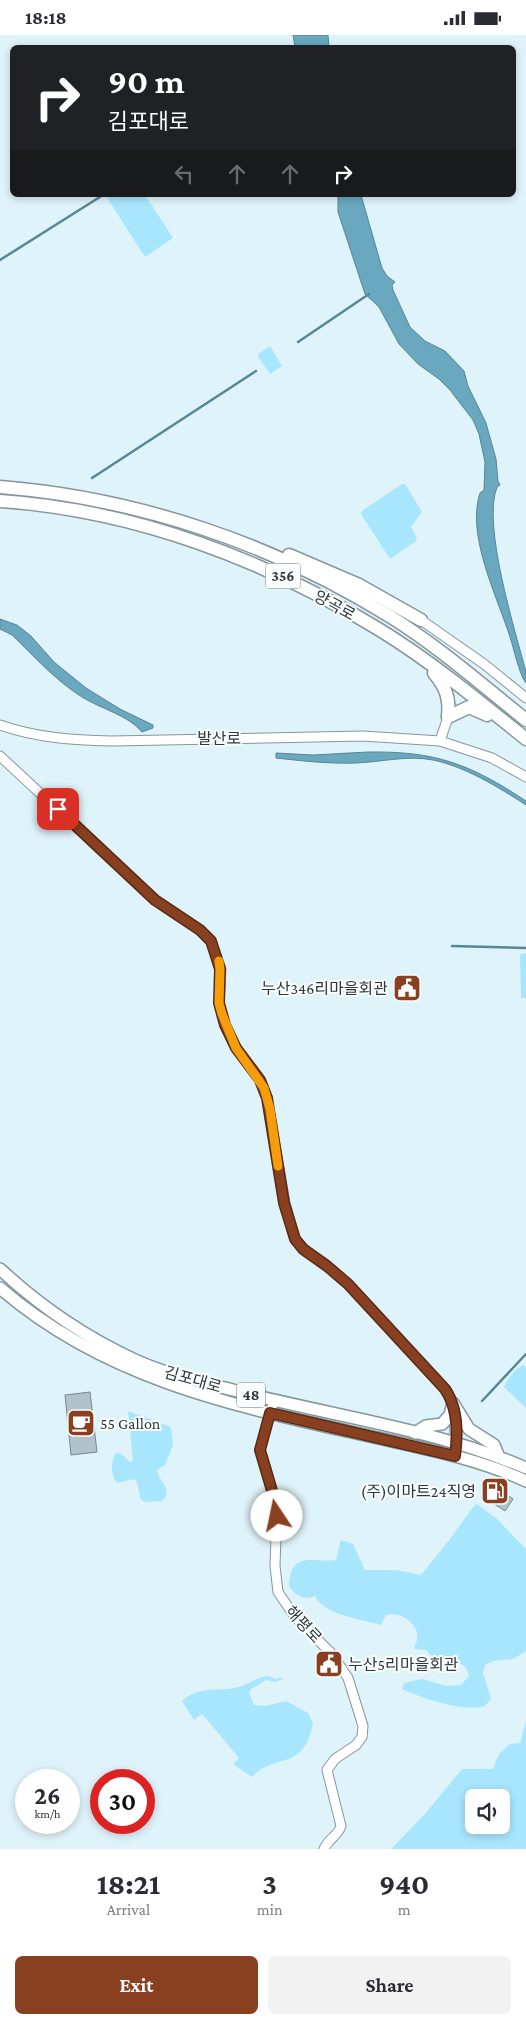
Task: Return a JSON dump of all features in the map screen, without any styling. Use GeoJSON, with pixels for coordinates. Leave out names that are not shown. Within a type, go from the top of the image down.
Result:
{"type":"FeatureCollection","features":[{"type":"Feature","properties":{"kind":"highway","name":"양곡로"},"geometry":{"type":"LineString","coordinates":[[0,487],[67,495],[120,505],[225,536],[328,581],[392,617],[526,720]]}},
{"type":"Feature","properties":{"kind":"highway","name":"양곡로"},"geometry":{"type":"LineString","coordinates":[[0,501],[61,508],[112,519],[162,531],[239,557],[323,597],[381,631],[524,738]]}},
{"type":"Feature","properties":{"kind":"highway"},"geometry":{"type":"LineString","coordinates":[[225,536],[280,552],[319,567],[393,602],[421,620]]}},
{"type":"Feature","properties":{"kind":"highway"},"geometry":{"type":"LineString","coordinates":[[418,657],[441,682],[447,692],[448,717]]}},
{"type":"Feature","properties":{"kind":"highway"},"geometry":{"type":"LineString","coordinates":[[448,717],[462,709],[475,709],[524,738]]}},
{"type":"Feature","properties":{"kind":"main road","name":"김포대로"},"geometry":{"type":"LineString","coordinates":[[0,1269],[26,1293],[84,1334],[136,1361],[176,1375],[457,1443],[526,1468]]}},
{"type":"Feature","properties":{"kind":"main road","name":"김포대로"},"geometry":{"type":"LineString","coordinates":[[0,1288],[36,1317],[60,1333],[125,1367],[188,1391],[270,1413],[455,1456],[505,1471],[526,1481]]}},
{"type":"Feature","properties":{"kind":"main road"},"geometry":{"type":"LineString","coordinates":[[416,1433],[426,1426],[442,1424],[450,1415],[453,1403]]}},
{"type":"Feature","properties":{"kind":"main road"},"geometry":{"type":"LineString","coordinates":[[453,1403],[469,1429],[494,1445],[499,1457]]}},
{"type":"Feature","properties":{"kind":"main road"},"geometry":{"type":"LineString","coordinates":[[317,1424],[320,1411]]}},
{"type":"Feature","properties":{"kind":"street"},"geometry":{"type":"LineString","coordinates":[[421,620],[484,664],[526,698]]}},
{"type":"Feature","properties":{"kind":"street"},"geometry":{"type":"LineString","coordinates":[[440,741],[448,717]]}},
{"type":"Feature","properties":{"kind":"street","name":"발산로"},"geometry":{"type":"LineString","coordinates":[[0,725],[42,737],[112,741],[363,736],[440,741],[492,758],[526,777]]}},
{"type":"Feature","properties":{"kind":"street"},"geometry":{"type":"LineString","coordinates":[[0,757],[155,900],[200,930],[211,941],[220,969],[219,1003],[225,1025],[236,1048],[260,1080],[267,1098],[284,1203],[295,1239],[303,1249],[332,1269],[352,1288],[445,1389],[453,1403],[457,1443],[455,1456]]}},
{"type":"Feature","properties":{"kind":"street","name":"해평로"},"geometry":{"type":"LineString","coordinates":[[274,1400],[260,1450],[277,1507],[275,1566],[278,1591],[294,1617],[332,1655],[348,1678],[363,1726],[362,1737],[356,1745],[335,1759],[327,1769],[341,1826],[338,1832],[327,1841],[324,1849]]}},
{"type":"Feature","properties":{"kind":"shaded area"},"geometry":{"type":"Polygon","coordinates":[[[293,35],[328,35],[329,45],[295,45],[293,35]]]}},
{"type":"Feature","properties":{"kind":"shaded area"},"geometry":{"type":"Polygon","coordinates":[[[108,197],[146,197],[173,238],[145,257],[108,197]]]}},
{"type":"Feature","properties":{"kind":"shaded area"},"geometry":{"type":"Polygon","coordinates":[[[338,197],[362,197],[382,268],[387,276],[395,282],[392,285],[393,290],[410,327],[425,341],[445,351],[464,371],[468,386],[486,423],[496,459],[500,485],[497,487],[493,504],[497,551],[508,605],[526,672],[526,683],[519,668],[480,546],[477,510],[480,493],[484,490],[485,462],[479,434],[473,420],[450,390],[439,379],[418,364],[399,344],[379,307],[365,294],[338,212],[338,197]]]}},
{"type":"Feature","properties":{"kind":"shaded area"},"geometry":{"type":"Polygon","coordinates":[[[270,346],[282,366],[270,374],[258,354],[270,346]]]}},
{"type":"Feature","properties":{"kind":"shaded area"},"geometry":{"type":"Polygon","coordinates":[[[402,484],[405,484],[422,512],[411,527],[417,538],[416,541],[390,559],[361,514],[362,511],[402,484]]]}},
{"type":"Feature","properties":{"kind":"shaded area"},"geometry":{"type":"Polygon","coordinates":[[[0,619],[17,625],[31,636],[54,662],[86,688],[120,709],[153,725],[153,728],[142,732],[129,721],[72,691],[12,635],[0,629],[0,619]]]}},
{"type":"Feature","properties":{"kind":"shaded area"},"geometry":{"type":"Polygon","coordinates":[[[368,752],[414,754],[452,762],[506,788],[526,801],[526,805],[458,767],[433,760],[404,758],[346,763],[276,758],[276,753],[313,755],[368,752]]]}},
{"type":"Feature","properties":{"kind":"shaded area"},"geometry":{"type":"Polygon","coordinates":[[[526,953],[526,998],[521,998],[520,956],[526,953]]]}},
{"type":"Feature","properties":{"kind":"shaded area"},"geometry":{"type":"Polygon","coordinates":[[[523,1365],[526,1367],[526,1408],[504,1387],[517,1369],[523,1365]]]}},
{"type":"Feature","properties":{"kind":"shaded area"},"geometry":{"type":"Polygon","coordinates":[[[128,1411],[171,1427],[173,1445],[165,1465],[157,1470],[167,1493],[162,1501],[146,1502],[141,1500],[137,1482],[134,1479],[117,1483],[113,1476],[112,1464],[116,1453],[121,1454],[130,1462],[133,1460],[128,1411]]]}},
{"type":"Feature","properties":{"kind":"shaded area"},"geometry":{"type":"Polygon","coordinates":[[[477,1504],[497,1519],[526,1549],[526,1651],[513,1659],[493,1661],[485,1665],[483,1673],[491,1699],[485,1706],[467,1708],[455,1706],[402,1689],[404,1683],[422,1679],[446,1686],[461,1685],[469,1676],[464,1666],[460,1663],[450,1659],[433,1658],[426,1650],[415,1649],[417,1634],[415,1628],[406,1618],[400,1615],[386,1615],[381,1625],[354,1618],[326,1608],[315,1596],[307,1598],[300,1596],[289,1586],[294,1567],[298,1563],[311,1560],[336,1560],[341,1540],[353,1544],[365,1570],[396,1570],[421,1575],[477,1504]]]}},
{"type":"Feature","properties":{"kind":"shaded area"},"geometry":{"type":"Polygon","coordinates":[[[268,1676],[275,1679],[282,1677],[283,1679],[275,1682],[266,1680],[251,1689],[249,1693],[254,1705],[265,1706],[286,1701],[308,1713],[313,1723],[309,1739],[303,1749],[288,1759],[261,1769],[252,1777],[233,1764],[239,1758],[202,1714],[194,1720],[182,1701],[196,1692],[230,1689],[268,1676]]]}},
{"type":"Feature","properties":{"kind":"shaded area"},"geometry":{"type":"Polygon","coordinates":[[[526,1721],[526,1849],[391,1849],[424,1815],[462,1769],[493,1769],[499,1754],[510,1744],[520,1743],[526,1721]]]}},
{"type":"Feature","properties":{"kind":"building","name":"누산346리마을회관"},"geometry":{"type":"Polygon","coordinates":[[[405,979],[414,982],[410,996],[401,994],[405,979]]]}},
{"type":"Feature","properties":{"kind":"building","name":"55 Gallon"},"geometry":{"type":"Polygon","coordinates":[[[90,1392],[97,1452],[71,1455],[65,1395],[90,1392]]]}},
{"type":"Feature","properties":{"kind":"building","name":"(주)이마트24직영"},"geometry":{"type":"Polygon","coordinates":[[[491,1484],[513,1499],[505,1511],[487,1499],[491,1484]]]}},
{"type":"Feature","properties":{"kind":"waterway"},"geometry":{"type":"LineString","coordinates":[[0,260],[100,197]]}},
{"type":"Feature","properties":{"kind":"waterway"},"geometry":{"type":"LineString","coordinates":[[298,342],[369,294]]}},
{"type":"Feature","properties":{"kind":"waterway"},"geometry":{"type":"LineString","coordinates":[[92,478],[256,371]]}},
{"type":"Feature","properties":{"kind":"waterway"},"geometry":{"type":"LineString","coordinates":[[452,946],[526,948]]}},
{"type":"Feature","properties":{"kind":"waterway"},"geometry":{"type":"LineString","coordinates":[[482,1401],[526,1354]]}},
{"type":"Feature","properties":{"kind":"slow traffic"},"geometry":{"type":"LineString","coordinates":[[219,961],[219,1003],[225,1025],[236,1048],[264,1088],[270,1109],[278,1166]]}},
{"type":"Feature","properties":{"kind":"place","name":"누산346리마을회관"},"geometry":{"type":"Point","coordinates":[407,988]}},
{"type":"Feature","properties":{"kind":"place","name":"55 Gallon"},"geometry":{"type":"Point","coordinates":[81,1423]}},
{"type":"Feature","properties":{"kind":"place","name":"(주)이마트24직영"},"geometry":{"type":"Point","coordinates":[495,1491]}},
{"type":"Feature","properties":{"kind":"place","name":"누산5리마을회관"},"geometry":{"type":"Point","coordinates":[329,1664]}},
{"type":"Feature","properties":{"kind":"route"},"geometry":{"type":"LineString","coordinates":[[58,809],[155,900],[194,925],[211,941],[219,961],[219,1003],[225,1025],[236,1048],[260,1080],[267,1098],[284,1203],[295,1239],[303,1249],[339,1275],[348,1284],[445,1389],[453,1403],[457,1443],[455,1456],[270,1413],[260,1450],[277,1507],[277,1516]]}}]}
